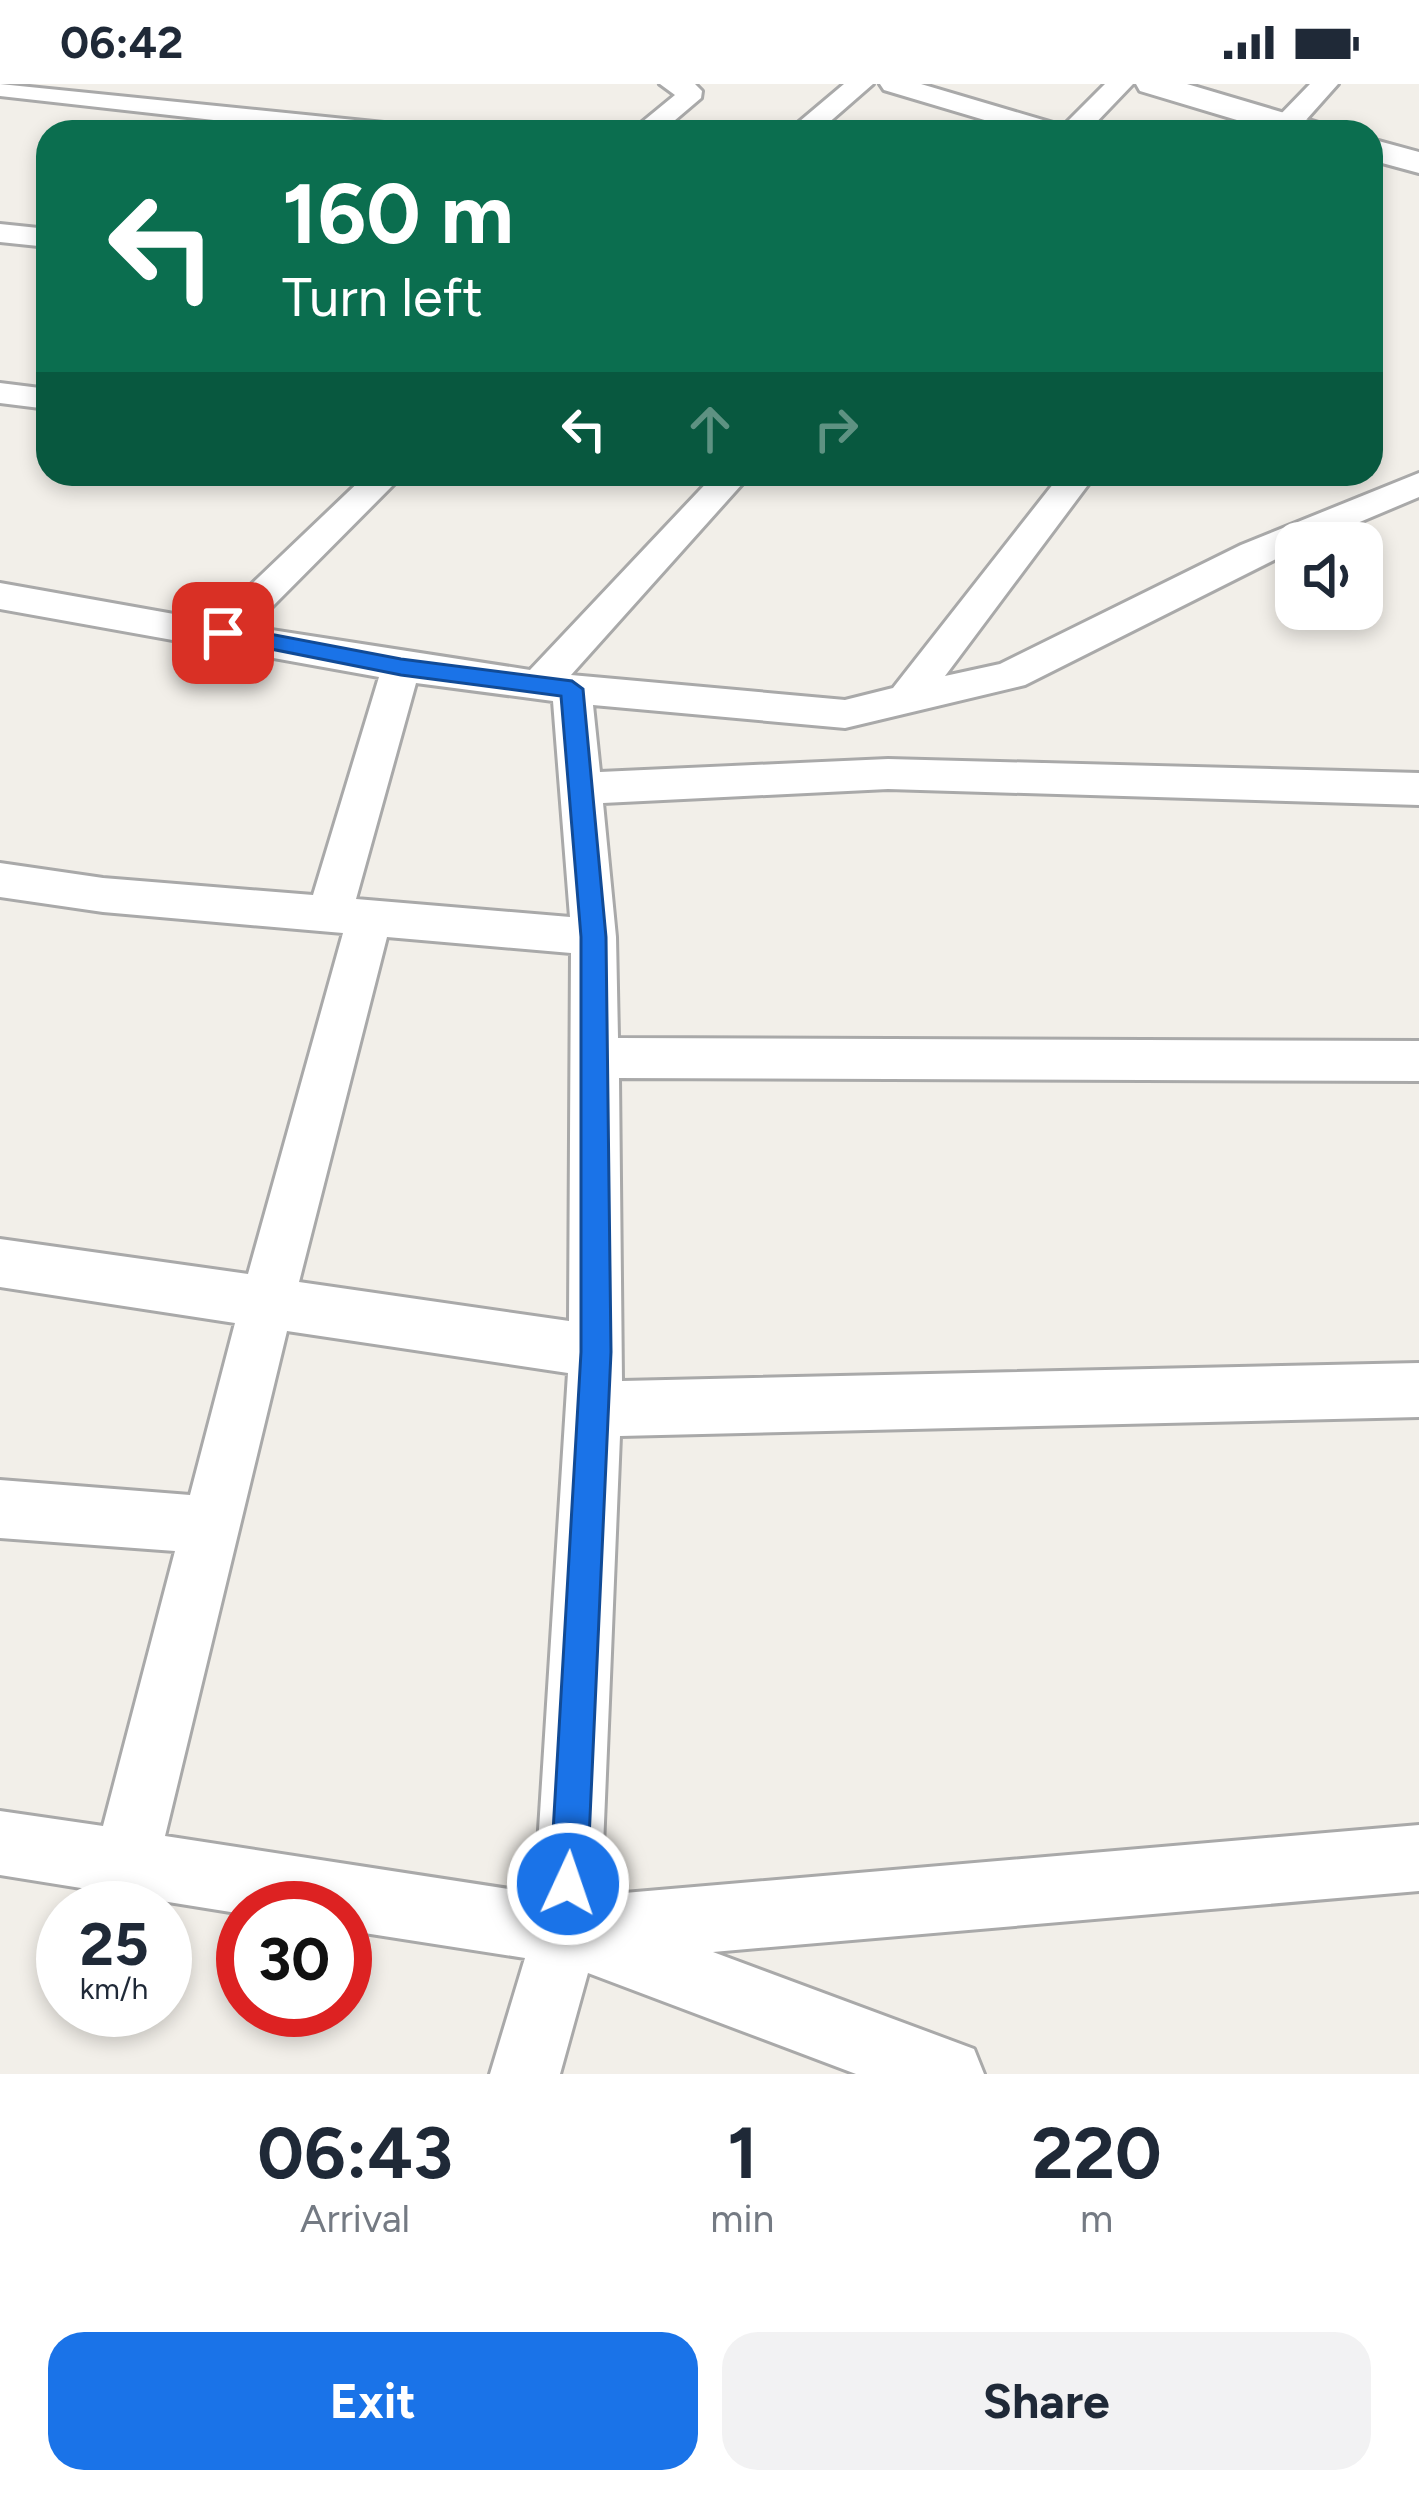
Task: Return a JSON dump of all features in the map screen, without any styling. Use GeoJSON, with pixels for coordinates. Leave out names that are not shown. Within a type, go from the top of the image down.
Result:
{"type":"FeatureCollection","features":[{"type":"Feature","properties":{"kind":"street"},"geometry":{"type":"LineString","coordinates":[[660,120],[688,98],[688,91],[673,84]]}},
{"type":"Feature","properties":{"kind":"street"},"geometry":{"type":"LineString","coordinates":[[816,120],[860,84]]}},
{"type":"Feature","properties":{"kind":"street"},"geometry":{"type":"LineString","coordinates":[[893,84],[1014,120]]}},
{"type":"Feature","properties":{"kind":"street"},"geometry":{"type":"LineString","coordinates":[[1084,120],[1120,84]]}},
{"type":"Feature","properties":{"kind":"street"},"geometry":{"type":"LineString","coordinates":[[1152,84],[1273,120]]}},
{"type":"Feature","properties":{"kind":"street"},"geometry":{"type":"LineString","coordinates":[[1304,120],[1324,84]]}},
{"type":"Feature","properties":{"kind":"street"},"geometry":{"type":"LineString","coordinates":[[0,88],[219,120]]}},
{"type":"Feature","properties":{"kind":"street"},"geometry":{"type":"LineString","coordinates":[[1383,153],[1419,164]]}},
{"type":"Feature","properties":{"kind":"street"},"geometry":{"type":"LineString","coordinates":[[0,233],[36,237]]}},
{"type":"Feature","properties":{"kind":"street"},"geometry":{"type":"LineString","coordinates":[[0,393],[36,398]]}},
{"type":"Feature","properties":{"kind":"street"},"geometry":{"type":"LineString","coordinates":[[0,596],[401,667],[555,687],[845,714],[1011,675],[1254,553],[1419,484]]}},
{"type":"Feature","properties":{"kind":"street"},"geometry":{"type":"LineString","coordinates":[[223,633],[376,486]]}},
{"type":"Feature","properties":{"kind":"street"},"geometry":{"type":"LineString","coordinates":[[555,687],[724,486]]}},
{"type":"Feature","properties":{"kind":"street"},"geometry":{"type":"LineString","coordinates":[[906,700],[1070,486]]}},
{"type":"Feature","properties":{"kind":"street"},"geometry":{"type":"LineString","coordinates":[[126,1863],[266,1302],[401,667]]}},
{"type":"Feature","properties":{"kind":"street"},"geometry":{"type":"LineString","coordinates":[[525,2074],[566,1931],[596,1352],[594,937],[580,790],[555,687]]}},
{"type":"Feature","properties":{"kind":"street"},"geometry":{"type":"LineString","coordinates":[[580,790],[888,774],[1419,789]]}},
{"type":"Feature","properties":{"kind":"street"},"geometry":{"type":"LineString","coordinates":[[0,880],[103,895],[594,937]]}},
{"type":"Feature","properties":{"kind":"street"},"geometry":{"type":"LineString","coordinates":[[594,1058],[1419,1061]]}},
{"type":"Feature","properties":{"kind":"street"},"geometry":{"type":"LineString","coordinates":[[0,1262],[596,1352]]}},
{"type":"Feature","properties":{"kind":"street"},"geometry":{"type":"LineString","coordinates":[[593,1409],[1419,1390]]}},
{"type":"Feature","properties":{"kind":"street"},"geometry":{"type":"LineString","coordinates":[[0,1509],[210,1526]]}},
{"type":"Feature","properties":{"kind":"street"},"geometry":{"type":"LineString","coordinates":[[0,1843],[566,1931],[949,2074]]}},
{"type":"Feature","properties":{"kind":"street"},"geometry":{"type":"LineString","coordinates":[[566,1931],[1419,1858]]}},
{"type":"Feature","properties":{"kind":"route"},"geometry":{"type":"LineString","coordinates":[[223,633],[401,667],[572,689],[594,937],[596,1352],[568,1884]]}}]}
